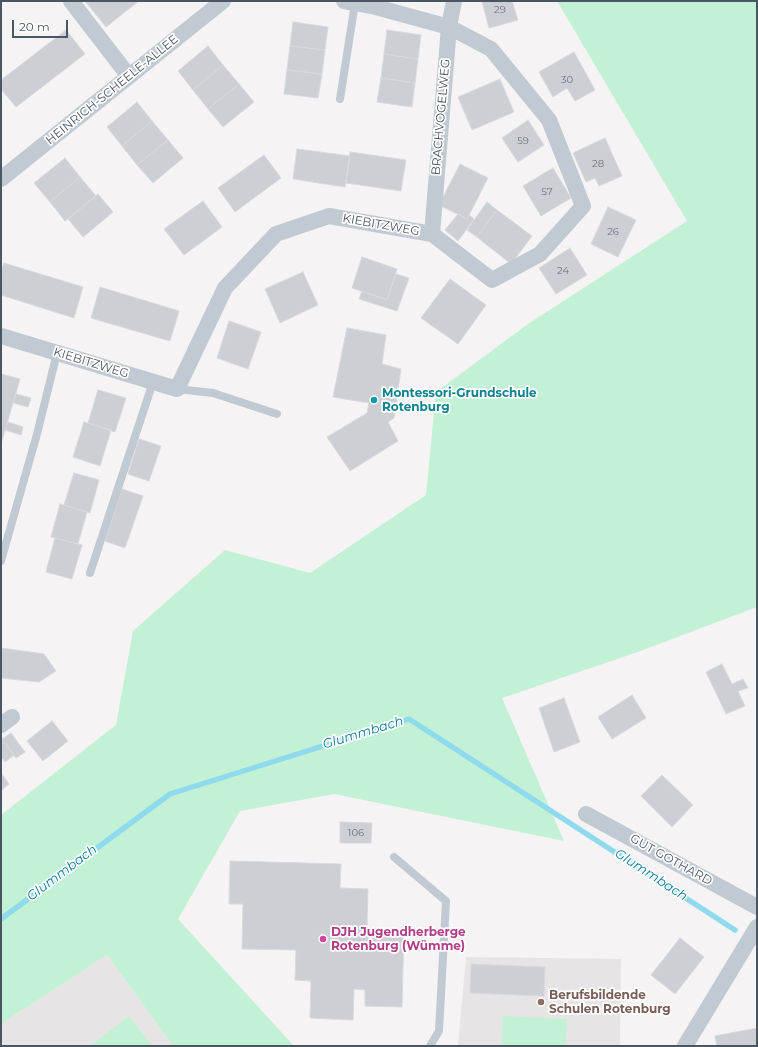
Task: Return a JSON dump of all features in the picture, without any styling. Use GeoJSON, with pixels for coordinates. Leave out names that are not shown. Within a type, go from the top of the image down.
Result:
{"type":"FeatureCollection","features":[{"type":"Feature","properties":{"kind":"street"},"geometry":{"type":"LineString","coordinates":[[71,1],[128,75]]}},
{"type":"Feature","properties":{"kind":"street","name":"HEINRICH-SCHEELE-ALLEE"},"geometry":{"type":"LineString","coordinates":[[1,179],[128,75],[223,1]]}},
{"type":"Feature","properties":{"kind":"street","name":"BRACHVOGELWEG"},"geometry":{"type":"LineString","coordinates":[[432,234],[449,27],[454,1]]}},
{"type":"Feature","properties":{"kind":"street"},"geometry":{"type":"LineString","coordinates":[[349,2],[372,6],[449,27]]}},
{"type":"Feature","properties":{"kind":"street","name":"KIEBITZWEG"},"geometry":{"type":"LineString","coordinates":[[1,336],[177,389],[225,288],[276,234],[329,216],[432,234],[492,280],[540,254],[583,206],[549,120],[491,50],[449,27]]}},
{"type":"Feature","properties":{"kind":"street","name":"GUT GOTHARD"},"geometry":{"type":"LineString","coordinates":[[586,814],[757,907]]}},
{"type":"Feature","properties":{"kind":"street"},"geometry":{"type":"LineString","coordinates":[[685,1046],[757,927]]}},
{"type":"Feature","properties":{"kind":"lane"},"geometry":{"type":"LineString","coordinates":[[340,99],[349,2]]}},
{"type":"Feature","properties":{"kind":"lane"},"geometry":{"type":"LineString","coordinates":[[1,561],[37,434],[57,353]]}},
{"type":"Feature","properties":{"kind":"lane"},"geometry":{"type":"LineString","coordinates":[[90,573],[153,382]]}},
{"type":"Feature","properties":{"kind":"lane"},"geometry":{"type":"LineString","coordinates":[[177,389],[213,394],[277,414]]}},
{"type":"Feature","properties":{"kind":"lane"},"geometry":{"type":"LineString","coordinates":[[394,858],[446,901],[440,1031],[430,1046]]}},
{"type":"Feature","properties":{"kind":"shaded area"},"geometry":{"type":"Polygon","coordinates":[[[107,955],[173,1046],[1,1046],[1,1024],[107,955]]]}},
{"type":"Feature","properties":{"kind":"shaded area","name":"Berufsbildende Schulen Rotenburg"},"geometry":{"type":"Polygon","coordinates":[[[466,957],[621,959],[620,1046],[458,1046],[466,957]]]}},
{"type":"Feature","properties":{"kind":"green space"},"geometry":{"type":"Polygon","coordinates":[[[557,1],[757,1],[757,607],[635,653],[502,698],[564,841],[334,794],[240,811],[178,919],[294,1046],[173,1046],[107,955],[1,1024],[1,815],[116,725],[133,631],[225,550],[310,573],[426,495],[436,392],[528,324],[687,221],[557,1]]]}},
{"type":"Feature","properties":{"kind":"green space"},"geometry":{"type":"Polygon","coordinates":[[[129,1016],[152,1046],[90,1046],[129,1016]]]}},
{"type":"Feature","properties":{"kind":"green space"},"geometry":{"type":"Polygon","coordinates":[[[503,1016],[567,1019],[565,1046],[501,1046],[503,1016]]]}},
{"type":"Feature","properties":{"kind":"building"},"geometry":{"type":"Polygon","coordinates":[[[85,1],[139,1],[106,27],[85,1]]]}},
{"type":"Feature","properties":{"kind":"building"},"geometry":{"type":"Polygon","coordinates":[[[482,1],[512,1],[518,20],[489,28],[482,1]]]}},
{"type":"Feature","properties":{"kind":"building"},"geometry":{"type":"Polygon","coordinates":[[[293,22],[328,27],[325,50],[290,46],[293,22]]]}},
{"type":"Feature","properties":{"kind":"building"},"geometry":{"type":"Polygon","coordinates":[[[66,30],[85,54],[16,107],[1,89],[1,80],[66,30]]]}},
{"type":"Feature","properties":{"kind":"building"},"geometry":{"type":"Polygon","coordinates":[[[387,30],[421,35],[418,59],[384,54],[387,30]]]}},
{"type":"Feature","properties":{"kind":"building"},"geometry":{"type":"Polygon","coordinates":[[[208,46],[223,65],[193,90],[178,71],[208,46]]]}},
{"type":"Feature","properties":{"kind":"building"},"geometry":{"type":"Polygon","coordinates":[[[290,46],[325,50],[322,74],[287,70],[290,46]]]}},
{"type":"Feature","properties":{"kind":"building"},"geometry":{"type":"Polygon","coordinates":[[[574,52],[595,90],[575,101],[567,88],[553,97],[539,72],[574,52]]]}},
{"type":"Feature","properties":{"kind":"building"},"geometry":{"type":"Polygon","coordinates":[[[384,54],[418,59],[415,83],[381,78],[384,54]]]}},
{"type":"Feature","properties":{"kind":"building"},"geometry":{"type":"Polygon","coordinates":[[[223,65],[239,84],[208,109],[193,90],[223,65]]]}},
{"type":"Feature","properties":{"kind":"building"},"geometry":{"type":"Polygon","coordinates":[[[287,70],[322,74],[318,98],[284,94],[287,70]]]}},
{"type":"Feature","properties":{"kind":"building"},"geometry":{"type":"Polygon","coordinates":[[[381,78],[415,83],[412,107],[377,102],[381,78]]]}},
{"type":"Feature","properties":{"kind":"building"},"geometry":{"type":"Polygon","coordinates":[[[500,79],[514,112],[472,130],[458,97],[500,79]]]}},
{"type":"Feature","properties":{"kind":"building"},"geometry":{"type":"Polygon","coordinates":[[[239,84],[254,102],[223,127],[208,109],[239,84]]]}},
{"type":"Feature","properties":{"kind":"building"},"geometry":{"type":"Polygon","coordinates":[[[137,102],[152,121],[122,146],[107,127],[137,102]]]}},
{"type":"Feature","properties":{"kind":"building"},"geometry":{"type":"Polygon","coordinates":[[[528,120],[544,145],[518,162],[502,138],[528,120]]]}},
{"type":"Feature","properties":{"kind":"building"},"geometry":{"type":"Polygon","coordinates":[[[152,121],[168,140],[137,165],[122,146],[152,121]]]}},
{"type":"Feature","properties":{"kind":"building"},"geometry":{"type":"Polygon","coordinates":[[[605,138],[622,176],[599,186],[595,178],[586,182],[573,153],[605,138]]]}},
{"type":"Feature","properties":{"kind":"building"},"geometry":{"type":"Polygon","coordinates":[[[168,140],[183,158],[153,183],[137,165],[168,140]]]}},
{"type":"Feature","properties":{"kind":"building"},"geometry":{"type":"Polygon","coordinates":[[[297,149],[350,156],[345,187],[293,179],[297,149]]]}},
{"type":"Feature","properties":{"kind":"building"},"geometry":{"type":"Polygon","coordinates":[[[350,152],[406,160],[401,191],[346,183],[350,152]]]}},
{"type":"Feature","properties":{"kind":"building"},"geometry":{"type":"Polygon","coordinates":[[[264,155],[281,178],[235,212],[218,188],[264,155]]]}},
{"type":"Feature","properties":{"kind":"building"},"geometry":{"type":"Polygon","coordinates":[[[65,158],[80,177],[50,202],[34,183],[65,158]]]}},
{"type":"Feature","properties":{"kind":"building"},"geometry":{"type":"Polygon","coordinates":[[[460,164],[488,178],[467,219],[439,205],[460,164]]]}},
{"type":"Feature","properties":{"kind":"building"},"geometry":{"type":"Polygon","coordinates":[[[553,168],[571,198],[541,216],[523,186],[553,168]]]}},
{"type":"Feature","properties":{"kind":"building"},"geometry":{"type":"Polygon","coordinates":[[[80,177],[96,196],[65,221],[50,202],[80,177]]]}},
{"type":"Feature","properties":{"kind":"building"},"geometry":{"type":"Polygon","coordinates":[[[98,194],[113,212],[83,237],[68,219],[98,194]]]}},
{"type":"Feature","properties":{"kind":"building"},"geometry":{"type":"Polygon","coordinates":[[[203,201],[222,227],[184,255],[164,229],[203,201]]]}},
{"type":"Feature","properties":{"kind":"building"},"geometry":{"type":"Polygon","coordinates":[[[487,202],[497,210],[477,237],[467,230],[487,202]]]}},
{"type":"Feature","properties":{"kind":"building"},"geometry":{"type":"Polygon","coordinates":[[[608,207],[636,220],[618,257],[591,244],[608,207]]]}},
{"type":"Feature","properties":{"kind":"building"},"geometry":{"type":"Polygon","coordinates":[[[497,210],[532,236],[511,264],[477,237],[497,210]]]}},
{"type":"Feature","properties":{"kind":"building"},"geometry":{"type":"Polygon","coordinates":[[[458,214],[467,219],[469,215],[474,219],[458,241],[445,230],[458,214]]]}},
{"type":"Feature","properties":{"kind":"building"},"geometry":{"type":"Polygon","coordinates":[[[570,248],[587,275],[556,294],[539,268],[570,248]]]}},
{"type":"Feature","properties":{"kind":"building"},"geometry":{"type":"Polygon","coordinates":[[[362,257],[397,269],[387,300],[352,288],[362,257]]]}},
{"type":"Feature","properties":{"kind":"building"},"geometry":{"type":"Polygon","coordinates":[[[4,263],[83,287],[74,318],[1,295],[1,271],[4,263]]]}},
{"type":"Feature","properties":{"kind":"building"},"geometry":{"type":"Polygon","coordinates":[[[303,272],[318,305],[280,323],[265,289],[303,272]]]}},
{"type":"Feature","properties":{"kind":"building"},"geometry":{"type":"Polygon","coordinates":[[[396,274],[409,278],[397,311],[359,299],[362,291],[387,300],[396,274]]]}},
{"type":"Feature","properties":{"kind":"building"},"geometry":{"type":"Polygon","coordinates":[[[450,279],[486,305],[458,344],[421,318],[450,279]]]}},
{"type":"Feature","properties":{"kind":"building"},"geometry":{"type":"Polygon","coordinates":[[[100,287],[179,311],[170,341],[91,318],[100,287]]]}},
{"type":"Feature","properties":{"kind":"building"},"geometry":{"type":"Polygon","coordinates":[[[229,321],[261,332],[248,369],[217,358],[229,321]]]}},
{"type":"Feature","properties":{"kind":"building","name":"Montessori-Grundschule Rotenburg"},"geometry":{"type":"Polygon","coordinates":[[[347,328],[386,335],[382,364],[401,369],[394,418],[388,422],[398,441],[350,471],[327,437],[367,413],[369,403],[333,397],[347,328]]]}},
{"type":"Feature","properties":{"kind":"building"},"geometry":{"type":"Polygon","coordinates":[[[1,374],[20,379],[1,444],[1,374]]]}},
{"type":"Feature","properties":{"kind":"building"},"geometry":{"type":"Polygon","coordinates":[[[98,390],[126,398],[115,432],[88,423],[98,390]]]}},
{"type":"Feature","properties":{"kind":"building"},"geometry":{"type":"Polygon","coordinates":[[[16,394],[31,398],[28,407],[13,403],[16,394]]]}},
{"type":"Feature","properties":{"kind":"building"},"geometry":{"type":"Polygon","coordinates":[[[8,422],[23,427],[21,435],[5,430],[8,422]]]}},
{"type":"Feature","properties":{"kind":"building"},"geometry":{"type":"Polygon","coordinates":[[[84,422],[111,430],[100,466],[73,457],[84,422]]]}},
{"type":"Feature","properties":{"kind":"building"},"geometry":{"type":"Polygon","coordinates":[[[139,439],[161,446],[149,481],[128,474],[139,439]]]}},
{"type":"Feature","properties":{"kind":"building"},"geometry":{"type":"Polygon","coordinates":[[[74,473],[99,480],[90,513],[64,505],[74,473]]]}},
{"type":"Feature","properties":{"kind":"building"},"geometry":{"type":"Polygon","coordinates":[[[122,489],[143,496],[125,548],[105,541],[122,489]]]}},
{"type":"Feature","properties":{"kind":"building"},"geometry":{"type":"Polygon","coordinates":[[[60,504],[87,512],[78,544],[51,537],[60,504]]]}},
{"type":"Feature","properties":{"kind":"building"},"geometry":{"type":"Polygon","coordinates":[[[55,538],[82,545],[72,579],[46,572],[55,538]]]}},
{"type":"Feature","properties":{"kind":"building"},"geometry":{"type":"Polygon","coordinates":[[[1,648],[44,654],[56,671],[39,682],[1,678],[1,648]]]}},
{"type":"Feature","properties":{"kind":"building"},"geometry":{"type":"Polygon","coordinates":[[[722,664],[732,684],[743,679],[748,688],[738,691],[745,706],[726,714],[706,672],[722,664]]]}},
{"type":"Feature","properties":{"kind":"building"},"geometry":{"type":"Polygon","coordinates":[[[632,695],[646,718],[612,739],[598,717],[632,695]]]}},
{"type":"Feature","properties":{"kind":"building"},"geometry":{"type":"Polygon","coordinates":[[[564,698],[580,742],[554,752],[539,708],[564,698]]]}},
{"type":"Feature","properties":{"kind":"building"},"geometry":{"type":"Polygon","coordinates":[[[52,721],[68,741],[43,761],[27,741],[52,721]]]}},
{"type":"Feature","properties":{"kind":"building"},"geometry":{"type":"Polygon","coordinates":[[[11,733],[25,752],[16,758],[2,739],[11,733]]]}},
{"type":"Feature","properties":{"kind":"building"},"geometry":{"type":"Polygon","coordinates":[[[2,739],[14,755],[5,762],[1,756],[2,739]]]}},
{"type":"Feature","properties":{"kind":"building"},"geometry":{"type":"Polygon","coordinates":[[[1,773],[9,784],[1,791],[1,773]]]}},
{"type":"Feature","properties":{"kind":"building"},"geometry":{"type":"Polygon","coordinates":[[[662,775],[693,805],[672,827],[641,796],[662,775]]]}},
{"type":"Feature","properties":{"kind":"building"},"geometry":{"type":"Polygon","coordinates":[[[340,822],[372,823],[371,843],[340,843],[340,822]]]}},
{"type":"Feature","properties":{"kind":"building","name":"DJH Jugendherberge Rotenburg (Wümme)"},"geometry":{"type":"Polygon","coordinates":[[[230,861],[341,864],[340,888],[368,889],[367,928],[404,929],[402,1007],[365,1006],[365,990],[354,989],[353,1020],[310,1018],[311,981],[295,980],[296,950],[242,949],[243,904],[229,904],[230,861]]]}},
{"type":"Feature","properties":{"kind":"building"},"geometry":{"type":"Polygon","coordinates":[[[680,938],[704,957],[675,994],[651,975],[680,938]]]}},
{"type":"Feature","properties":{"kind":"building"},"geometry":{"type":"Polygon","coordinates":[[[471,964],[545,967],[544,996],[470,993],[471,964]]]}},
{"type":"Feature","properties":{"kind":"building"},"geometry":{"type":"Polygon","coordinates":[[[757,1028],[757,1046],[717,1046],[715,1036],[757,1028]]]}},
{"type":"Feature","properties":{"kind":"waterway","name":"Glummbach"},"geometry":{"type":"LineString","coordinates":[[1,919],[170,794],[409,719],[735,930]]}},
{"type":"Feature","properties":{"kind":"place","name":"Montessori-Grundschule Rotenburg"},"geometry":{"type":"Point","coordinates":[374,400]}},
{"type":"Feature","properties":{"kind":"place","name":"DJH Jugendherberge Rotenburg (Wümme)"},"geometry":{"type":"Point","coordinates":[323,939]}},
{"type":"Feature","properties":{"kind":"place","name":"Berufsbildende Schulen Rotenburg"},"geometry":{"type":"Point","coordinates":[541,1002]}}]}
